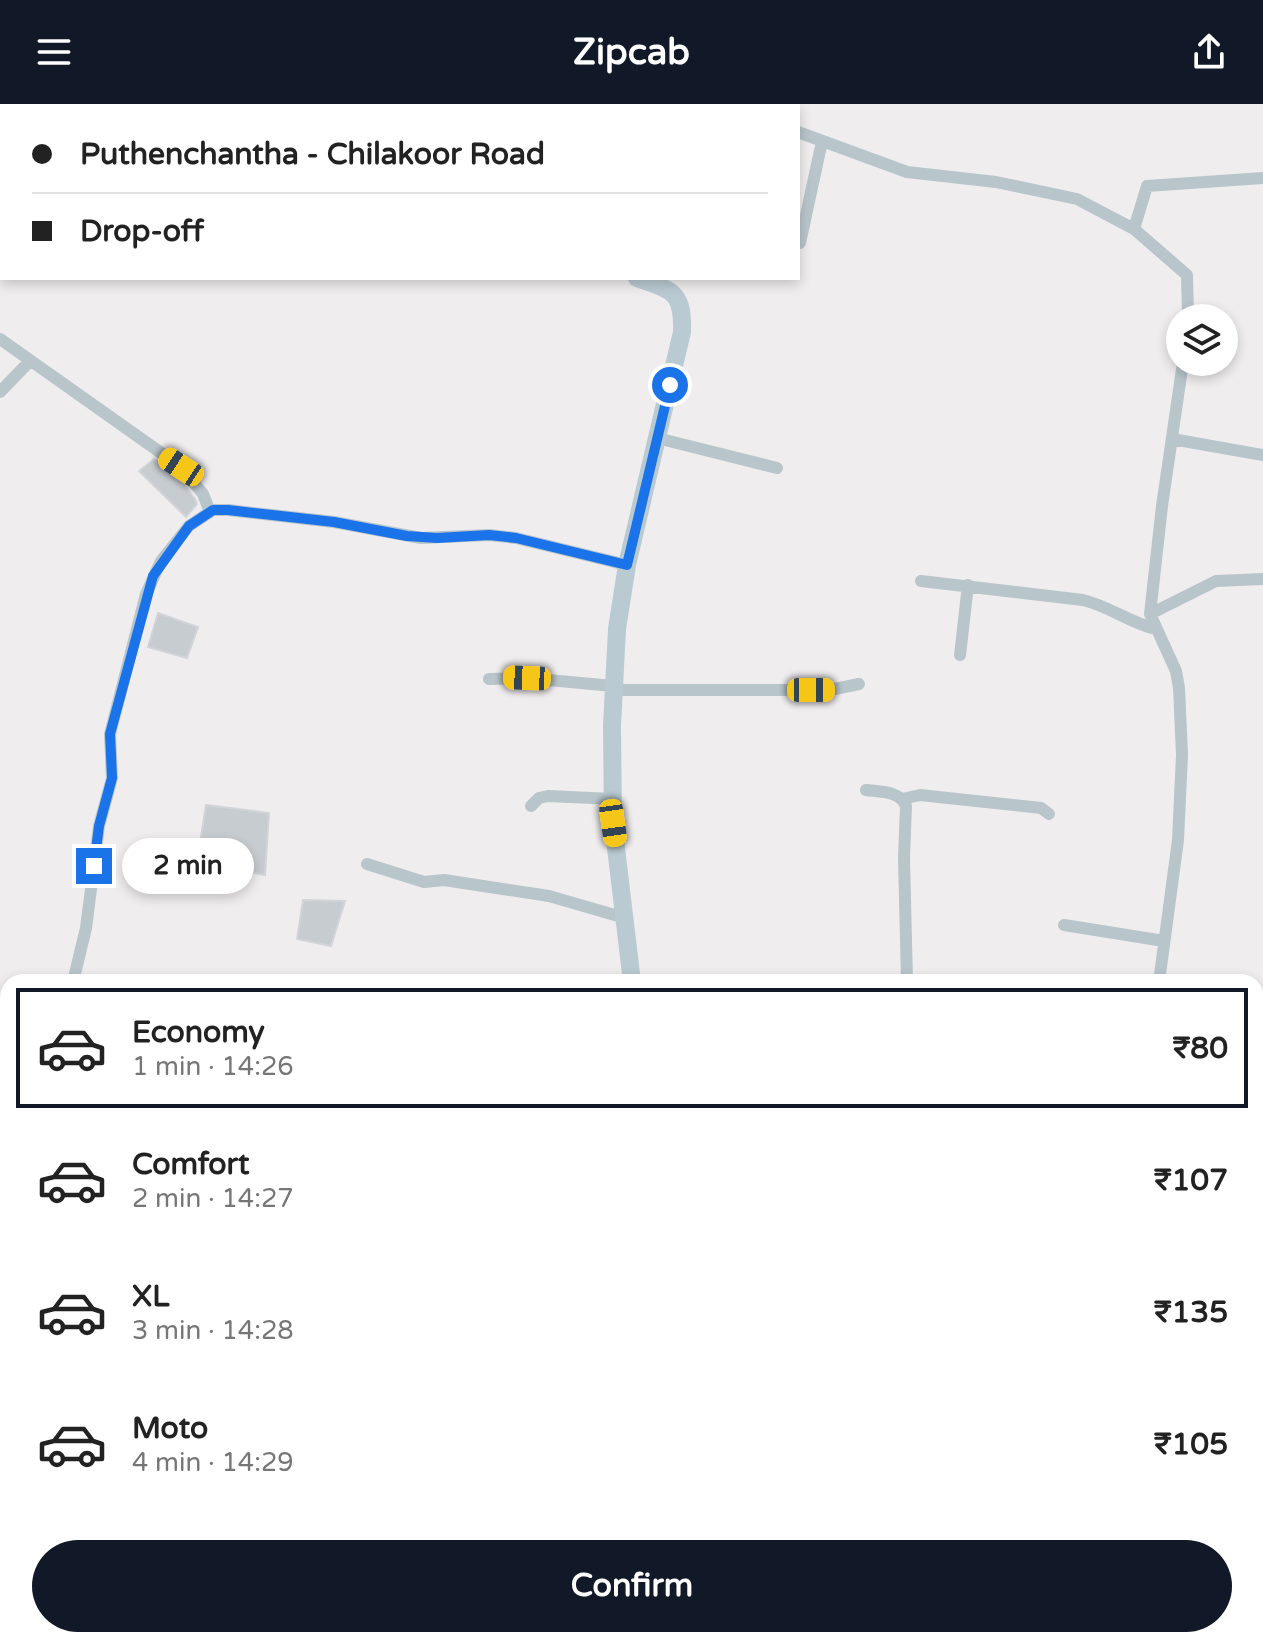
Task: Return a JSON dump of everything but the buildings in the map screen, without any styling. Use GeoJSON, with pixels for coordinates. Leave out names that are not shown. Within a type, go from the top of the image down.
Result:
{"type":"FeatureCollection","features":[{"type":"Feature","properties":{"kind":"main road"},"geometry":{"type":"LineString","coordinates":[[631,974],[613,823],[613,688],[617,629],[627,565],[682,332],[682,309],[677,296],[642,280]]}},
{"type":"Feature","properties":{"kind":"street"},"geometry":{"type":"LineString","coordinates":[[800,133],[907,172],[996,182],[1077,199],[1134,229],[1187,275],[1188,304]]}},
{"type":"Feature","properties":{"kind":"street"},"geometry":{"type":"LineString","coordinates":[[800,243],[821,146]]}},
{"type":"Feature","properties":{"kind":"street"},"geometry":{"type":"LineString","coordinates":[[1134,229],[1147,186],[1263,178]]}},
{"type":"Feature","properties":{"kind":"street"},"geometry":{"type":"LineString","coordinates":[[0,339],[181,467],[203,494],[210,512]]}},
{"type":"Feature","properties":{"kind":"street"},"geometry":{"type":"LineString","coordinates":[[0,392],[30,361]]}},
{"type":"Feature","properties":{"kind":"street"},"geometry":{"type":"LineString","coordinates":[[1160,974],[1178,840],[1182,755],[1176,671],[1150,614],[1181,376]]}},
{"type":"Feature","properties":{"kind":"street"},"geometry":{"type":"LineString","coordinates":[[657,438],[777,468]]}},
{"type":"Feature","properties":{"kind":"street"},"geometry":{"type":"LineString","coordinates":[[1172,439],[1263,455]]}},
{"type":"Feature","properties":{"kind":"street"},"geometry":{"type":"LineString","coordinates":[[75,974],[86,928],[99,826],[112,778],[110,734],[146,594],[153,576],[189,526],[210,512],[228,510],[285,515],[421,538],[489,535],[516,538],[627,565]]}},
{"type":"Feature","properties":{"kind":"street"},"geometry":{"type":"LineString","coordinates":[[1150,614],[1216,581],[1263,579]]}},
{"type":"Feature","properties":{"kind":"street"},"geometry":{"type":"LineString","coordinates":[[921,581],[1083,600],[1156,629]]}},
{"type":"Feature","properties":{"kind":"street"},"geometry":{"type":"LineString","coordinates":[[960,655],[968,585]]}},
{"type":"Feature","properties":{"kind":"street"},"geometry":{"type":"LineString","coordinates":[[489,679],[527,678],[613,688],[830,690],[859,684]]}},
{"type":"Feature","properties":{"kind":"street"},"geometry":{"type":"LineString","coordinates":[[866,790],[897,795],[906,806],[907,974]]}},
{"type":"Feature","properties":{"kind":"street"},"geometry":{"type":"LineString","coordinates":[[531,806],[541,797],[549,795],[613,799]]}},
{"type":"Feature","properties":{"kind":"street"},"geometry":{"type":"LineString","coordinates":[[902,799],[920,795],[1042,808],[1049,814]]}},
{"type":"Feature","properties":{"kind":"street"},"geometry":{"type":"LineString","coordinates":[[367,864],[424,882],[443,880],[549,896],[625,918]]}},
{"type":"Feature","properties":{"kind":"street"},"geometry":{"type":"LineString","coordinates":[[1064,925],[1164,941]]}},
{"type":"Feature","properties":{"kind":"route"},"geometry":{"type":"LineString","coordinates":[[94,866],[99,826],[113,772],[110,734],[146,594],[161,561],[189,526],[213,510],[285,515],[421,538],[489,535],[531,540],[627,565],[670,385]]}}]}
